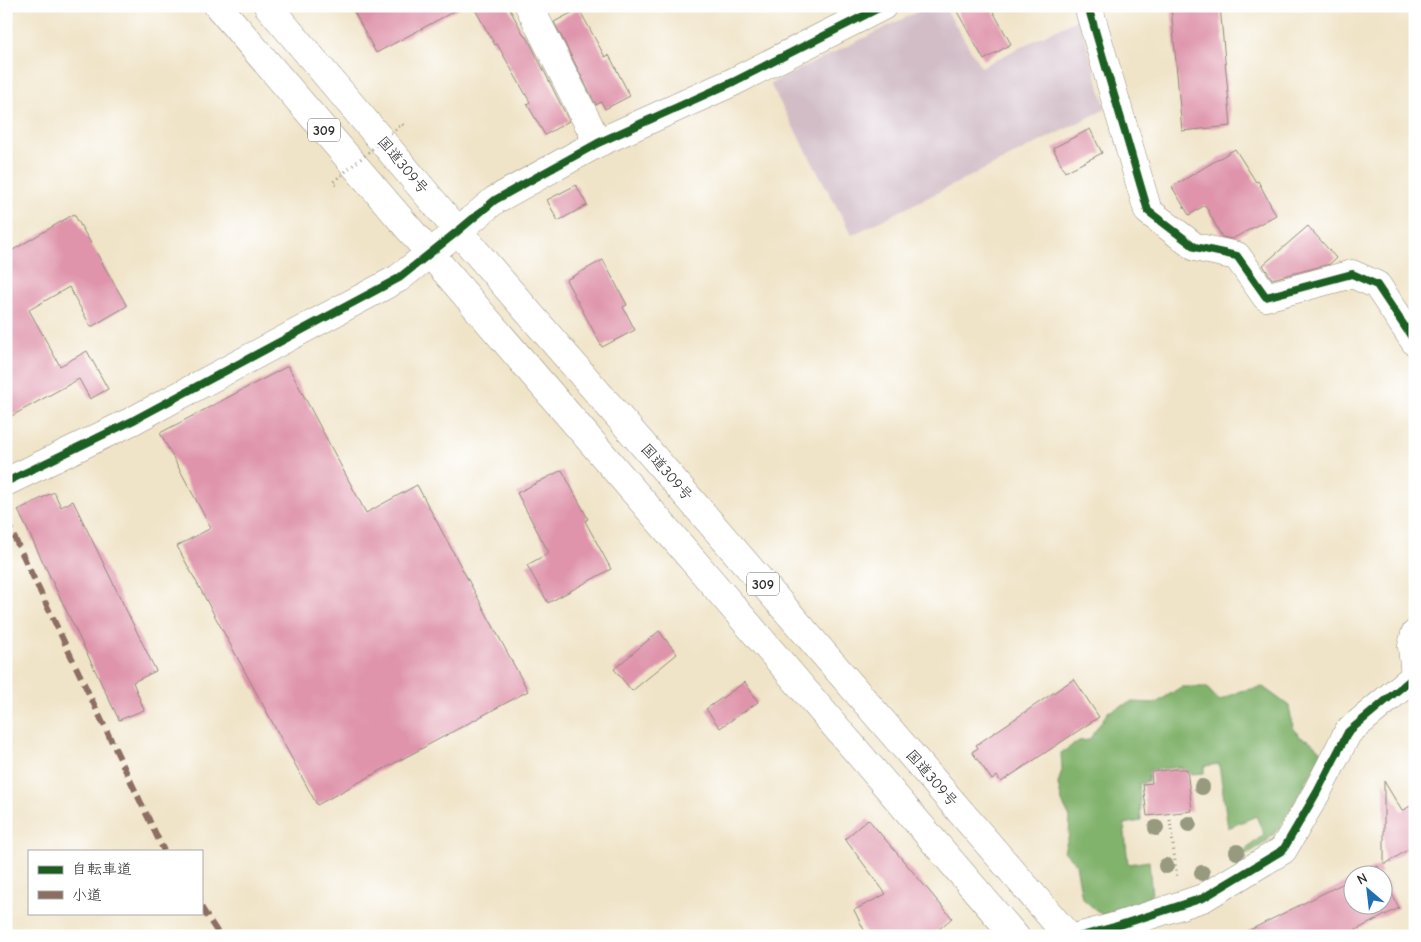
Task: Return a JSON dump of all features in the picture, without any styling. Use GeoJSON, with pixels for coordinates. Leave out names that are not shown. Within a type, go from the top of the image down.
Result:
{"type":"FeatureCollection","features":[{"type":"Feature","properties":{"kind":"main road","name":"309"},"geometry":{"type":"LineString","coordinates":[[218,6],[1015,936]]}},
{"type":"Feature","properties":{"kind":"main road","name":"国道309号"},"geometry":{"type":"LineString","coordinates":[[268,6],[458,231],[1068,936]]}},
{"type":"Feature","properties":{"kind":"main road"},"geometry":{"type":"LineString","coordinates":[[529,6],[598,143]]}},
{"type":"Feature","properties":{"kind":"main road"},"geometry":{"type":"LineString","coordinates":[[6,482],[132,421],[399,278],[495,200],[598,143],[733,82],[883,6]]}},
{"type":"Feature","properties":{"kind":"main road"},"geometry":{"type":"LineString","coordinates":[[1092,6],[1090,13],[1148,211],[1195,247],[1237,256],[1266,297],[1352,274],[1377,285],[1415,342]]}},
{"type":"Feature","properties":{"kind":"main road"},"geometry":{"type":"LineString","coordinates":[[1081,936],[1114,928],[1204,898],[1282,850],[1317,792],[1348,732],[1415,676],[1412,646],[1415,634]]}},
{"type":"Feature","properties":{"kind":"path"},"geometry":{"type":"LineString","coordinates":[[336,185],[333,182],[402,124],[405,127]]}},
{"type":"Feature","properties":{"kind":"path"},"geometry":{"type":"LineString","coordinates":[[1170,820],[1177,882]]}},
{"type":"Feature","properties":{"kind":"shaded area"},"geometry":{"type":"Polygon","coordinates":[[[929,6],[944,6],[981,67],[1079,18],[1106,109],[852,235],[770,84],[929,6]]]}},
{"type":"Feature","properties":{"kind":"green space"},"geometry":{"type":"Polygon","coordinates":[[[1181,687],[1206,687],[1219,701],[1240,691],[1263,687],[1289,706],[1293,727],[1300,737],[1309,740],[1323,753],[1279,829],[1265,843],[1245,855],[1243,852],[1264,834],[1256,816],[1228,828],[1219,764],[1204,766],[1204,773],[1191,774],[1180,767],[1149,770],[1148,781],[1139,784],[1141,821],[1124,824],[1128,864],[1149,861],[1152,897],[1102,915],[1082,898],[1076,864],[1064,851],[1069,835],[1070,818],[1062,802],[1058,784],[1062,770],[1061,753],[1079,741],[1089,740],[1108,712],[1131,702],[1156,703],[1181,687]]]}},
{"type":"Feature","properties":{"kind":"building"},"geometry":{"type":"Polygon","coordinates":[[[351,6],[464,6],[376,53],[351,6]]]}},
{"type":"Feature","properties":{"kind":"building"},"geometry":{"type":"Polygon","coordinates":[[[473,6],[508,6],[525,37],[527,37],[569,121],[545,135],[527,104],[530,102],[473,6]]]}},
{"type":"Feature","properties":{"kind":"building"},"geometry":{"type":"Polygon","coordinates":[[[954,6],[990,6],[1011,44],[984,60],[954,6]]]}},
{"type":"Feature","properties":{"kind":"building"},"geometry":{"type":"Polygon","coordinates":[[[1171,6],[1220,6],[1231,126],[1182,131],[1171,6]]]}},
{"type":"Feature","properties":{"kind":"building"},"geometry":{"type":"Polygon","coordinates":[[[579,9],[605,57],[609,55],[630,96],[605,109],[601,102],[596,105],[554,22],[579,9]]]}},
{"type":"Feature","properties":{"kind":"building"},"geometry":{"type":"Polygon","coordinates":[[[1090,129],[1102,153],[1065,172],[1053,148],[1090,129]]]}},
{"type":"Feature","properties":{"kind":"building"},"geometry":{"type":"Polygon","coordinates":[[[1235,149],[1256,182],[1258,181],[1276,215],[1232,239],[1222,237],[1205,205],[1189,215],[1172,187],[1235,149]]]}},
{"type":"Feature","properties":{"kind":"building"},"geometry":{"type":"Polygon","coordinates":[[[576,185],[587,205],[558,221],[547,200],[576,185]]]}},
{"type":"Feature","properties":{"kind":"building"},"geometry":{"type":"Polygon","coordinates":[[[74,214],[127,306],[91,327],[69,287],[29,310],[60,366],[87,351],[108,389],[90,399],[79,379],[6,419],[6,254],[74,214]]]}},
{"type":"Feature","properties":{"kind":"building"},"geometry":{"type":"Polygon","coordinates":[[[1308,226],[1336,258],[1330,264],[1272,279],[1263,265],[1308,226]]]}},
{"type":"Feature","properties":{"kind":"building"},"geometry":{"type":"Polygon","coordinates":[[[603,260],[627,305],[623,307],[635,330],[602,347],[566,280],[603,260]]]}},
{"type":"Feature","properties":{"kind":"building"},"geometry":{"type":"Polygon","coordinates":[[[288,366],[366,513],[417,485],[528,691],[317,805],[177,546],[211,528],[160,433],[288,366]]]}},
{"type":"Feature","properties":{"kind":"building"},"geometry":{"type":"Polygon","coordinates":[[[562,470],[588,519],[585,521],[611,569],[548,603],[527,565],[549,553],[517,493],[562,470]]]}},
{"type":"Feature","properties":{"kind":"building"},"geometry":{"type":"Polygon","coordinates":[[[54,492],[61,507],[73,501],[156,671],[133,682],[144,710],[119,720],[18,510],[54,492]]]}},
{"type":"Feature","properties":{"kind":"building"},"geometry":{"type":"Polygon","coordinates":[[[659,631],[677,654],[632,691],[614,669],[659,631]]]}},
{"type":"Feature","properties":{"kind":"building"},"geometry":{"type":"Polygon","coordinates":[[[1074,679],[1099,717],[1001,782],[997,776],[992,780],[972,752],[978,748],[976,745],[1074,679]]]}},
{"type":"Feature","properties":{"kind":"building"},"geometry":{"type":"Polygon","coordinates":[[[745,682],[758,702],[720,728],[706,709],[745,682]]]}},
{"type":"Feature","properties":{"kind":"building"},"geometry":{"type":"Polygon","coordinates":[[[1187,769],[1192,811],[1147,816],[1143,784],[1152,783],[1151,772],[1187,769]]]}},
{"type":"Feature","properties":{"kind":"building"},"geometry":{"type":"Polygon","coordinates":[[[1384,781],[1402,811],[1415,803],[1415,845],[1384,864],[1384,781]]]}},
{"type":"Feature","properties":{"kind":"building"},"geometry":{"type":"Polygon","coordinates":[[[868,819],[952,918],[931,936],[867,936],[854,910],[886,894],[845,839],[868,819]]]}},
{"type":"Feature","properties":{"kind":"building"},"geometry":{"type":"Polygon","coordinates":[[[1344,883],[1344,914],[1387,914],[1344,936],[1238,936],[1344,883]]]}},
{"type":"Feature","properties":{"kind":"building"},"geometry":{"type":"Polygon","coordinates":[[[1394,898],[1399,908],[1394,911],[1394,898]]]}},
{"type":"Feature","properties":{"kind":"marked path"},"geometry":{"type":"LineString","coordinates":[[6,520],[164,850]]}},
{"type":"Feature","properties":{"kind":"marked path"},"geometry":{"type":"LineString","coordinates":[[202,909],[220,936]]}},
{"type":"Feature","properties":{"kind":"cycle path"},"geometry":{"type":"LineString","coordinates":[[6,482],[132,421],[399,278],[495,200],[598,143],[733,82],[883,6]]}},
{"type":"Feature","properties":{"kind":"cycle path"},"geometry":{"type":"LineString","coordinates":[[1092,6],[1090,13],[1148,211],[1195,247],[1237,256],[1266,297],[1352,274],[1377,285],[1415,342]]}},
{"type":"Feature","properties":{"kind":"cycle path"},"geometry":{"type":"LineString","coordinates":[[1081,936],[1203,898],[1283,850],[1317,792],[1348,732],[1415,676]]}}]}
